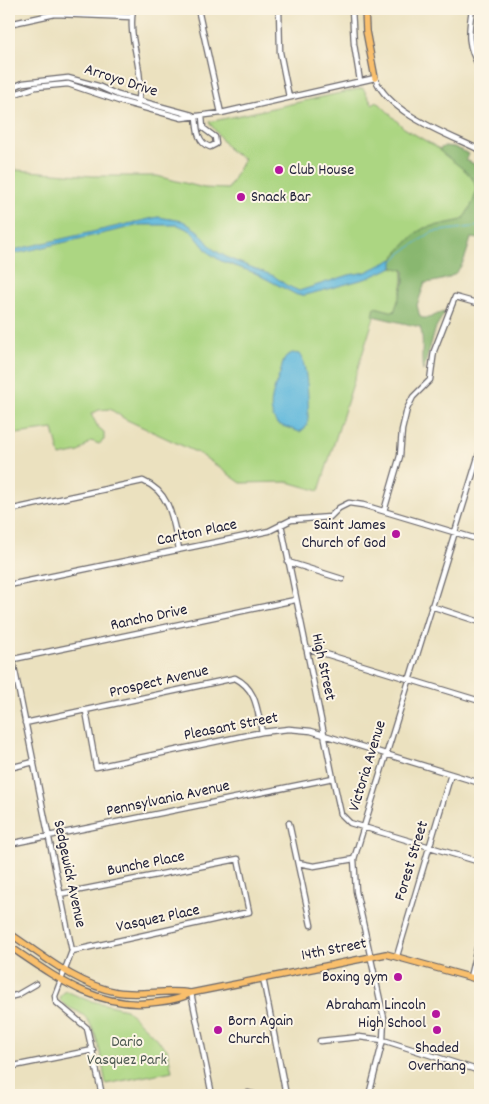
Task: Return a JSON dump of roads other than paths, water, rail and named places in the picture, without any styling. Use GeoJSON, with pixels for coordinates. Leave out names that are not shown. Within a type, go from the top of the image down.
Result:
{"type":"FeatureCollection","features":[{"type":"Feature","properties":{"kind":"main road"},"geometry":{"type":"LineString","coordinates":[[365,9],[366,37],[374,78]]}},
{"type":"Feature","properties":{"kind":"main road","name":"14th Street"},"geometry":{"type":"LineString","coordinates":[[9,933],[65,970],[96,986],[118,992],[191,993]]}},
{"type":"Feature","properties":{"kind":"main road","name":"14th Street"},"geometry":{"type":"LineString","coordinates":[[9,946],[61,980],[99,999],[133,1004],[164,1001],[191,993],[371,956],[397,956],[480,980]]}},
{"type":"Feature","properties":{"kind":"street"},"geometry":{"type":"LineString","coordinates":[[133,9],[131,17],[142,79],[137,107]]}},
{"type":"Feature","properties":{"kind":"street"},"geometry":{"type":"LineString","coordinates":[[198,9],[221,112]]}},
{"type":"Feature","properties":{"kind":"street"},"geometry":{"type":"LineString","coordinates":[[279,9],[280,52],[289,97]]}},
{"type":"Feature","properties":{"kind":"street"},"geometry":{"type":"LineString","coordinates":[[352,9],[354,44],[360,81]]}},
{"type":"Feature","properties":{"kind":"street"},"geometry":{"type":"LineString","coordinates":[[472,9],[468,41],[472,54],[480,68]]}},
{"type":"Feature","properties":{"kind":"street"},"geometry":{"type":"LineString","coordinates":[[9,24],[55,14],[131,17]]}},
{"type":"Feature","properties":{"kind":"street","name":"Arroyo Drive"},"geometry":{"type":"LineString","coordinates":[[9,89],[23,83],[68,78],[138,101],[199,116]]}},
{"type":"Feature","properties":{"kind":"street"},"geometry":{"type":"LineString","coordinates":[[374,78],[382,93],[399,108],[480,150]]}},
{"type":"Feature","properties":{"kind":"street","name":"Arroyo Drive"},"geometry":{"type":"LineString","coordinates":[[9,96],[36,87],[68,84],[137,107],[182,118],[221,112],[374,78]]}},
{"type":"Feature","properties":{"kind":"street"},"geometry":{"type":"LineString","coordinates":[[199,116],[203,128],[215,137],[216,144],[210,147],[203,143],[197,132],[199,116]]}},
{"type":"Feature","properties":{"kind":"street"},"geometry":{"type":"LineString","coordinates":[[384,511],[400,456],[402,430],[407,409],[413,397],[430,380],[434,351],[456,297],[480,304]]}},
{"type":"Feature","properties":{"kind":"street","name":"Victoria Avenue"},"geometry":{"type":"LineString","coordinates":[[369,1095],[383,1040],[384,1018],[356,891],[354,859],[480,451]]}},
{"type":"Feature","properties":{"kind":"street"},"geometry":{"type":"LineString","coordinates":[[9,510],[143,481],[153,485],[162,493],[170,508],[179,549]]}},
{"type":"Feature","properties":{"kind":"street","name":"Carlton Place"},"geometry":{"type":"LineString","coordinates":[[9,585],[269,531],[291,520],[330,517],[339,508],[349,503],[384,511],[480,540]]}},
{"type":"Feature","properties":{"kind":"street","name":"High Street"},"geometry":{"type":"LineString","coordinates":[[281,524],[295,600],[341,814],[350,824],[364,827]]}},
{"type":"Feature","properties":{"kind":"street"},"geometry":{"type":"LineString","coordinates":[[288,562],[342,579]]}},
{"type":"Feature","properties":{"kind":"street","name":"Rancho Drive"},"geometry":{"type":"LineString","coordinates":[[10,660],[295,600]]}},
{"type":"Feature","properties":{"kind":"street"},"geometry":{"type":"LineString","coordinates":[[431,606],[480,622]]}},
{"type":"Feature","properties":{"kind":"street","name":"Sedgewick Avenue"},"geometry":{"type":"LineString","coordinates":[[9,642],[10,660],[26,723],[72,951],[55,996],[56,1002],[84,1023],[87,1028],[102,1095]]}},
{"type":"Feature","properties":{"kind":"street"},"geometry":{"type":"LineString","coordinates":[[306,648],[480,701]]}},
{"type":"Feature","properties":{"kind":"street","name":"Prospect Avenue"},"geometry":{"type":"LineString","coordinates":[[26,723],[235,678],[245,683],[253,692],[262,732]]}},
{"type":"Feature","properties":{"kind":"street","name":"Pleasant Street"},"geometry":{"type":"LineString","coordinates":[[86,711],[96,767],[262,732],[289,729],[324,734],[480,783]]}},
{"type":"Feature","properties":{"kind":"street"},"geometry":{"type":"LineString","coordinates":[[9,768],[34,762]]}},
{"type":"Feature","properties":{"kind":"street","name":"Forest Street"},"geometry":{"type":"LineString","coordinates":[[397,956],[451,774]]}},
{"type":"Feature","properties":{"kind":"street","name":"Pennsylvania Avenue"},"geometry":{"type":"LineString","coordinates":[[9,844],[333,778]]}},
{"type":"Feature","properties":{"kind":"street"},"geometry":{"type":"LineString","coordinates":[[289,823],[311,925]]}},
{"type":"Feature","properties":{"kind":"street"},"geometry":{"type":"LineString","coordinates":[[364,827],[480,862]]}},
{"type":"Feature","properties":{"kind":"street","name":"Bunche Place"},"geometry":{"type":"LineString","coordinates":[[60,894],[238,859],[249,912]]}},
{"type":"Feature","properties":{"kind":"street"},"geometry":{"type":"LineString","coordinates":[[298,863],[314,866],[354,859]]}},
{"type":"Feature","properties":{"kind":"street","name":"Vasquez Place"},"geometry":{"type":"LineString","coordinates":[[72,951],[249,912]]}},
{"type":"Feature","properties":{"kind":"street"},"geometry":{"type":"LineString","coordinates":[[470,977],[480,936]]}},
{"type":"Feature","properties":{"kind":"street"},"geometry":{"type":"LineString","coordinates":[[263,978],[286,1095]]}},
{"type":"Feature","properties":{"kind":"street"},"geometry":{"type":"LineString","coordinates":[[9,997],[17,995],[36,984]]}},
{"type":"Feature","properties":{"kind":"street"},"geometry":{"type":"LineString","coordinates":[[191,993],[212,1095]]}},
{"type":"Feature","properties":{"kind":"street"},"geometry":{"type":"LineString","coordinates":[[320,1041],[359,1037],[383,1040],[480,1071]]}},
{"type":"Feature","properties":{"kind":"street"},"geometry":{"type":"LineString","coordinates":[[9,1067],[92,1050]]}},
{"type":"Feature","properties":{"kind":"street"},"geometry":{"type":"LineString","coordinates":[[235,1095],[248,1093],[257,1095]]}},
{"type":"Feature","properties":{"kind":"water"},"geometry":{"type":"Polygon","coordinates":[[[158,217],[183,221],[198,231],[214,250],[230,259],[274,276],[286,285],[299,291],[349,275],[366,272],[393,259],[393,267],[368,278],[306,295],[297,295],[255,273],[221,261],[209,253],[191,231],[178,225],[140,225],[9,255],[9,251],[158,217]]]}},
{"type":"Feature","properties":{"kind":"water"},"geometry":{"type":"Polygon","coordinates":[[[292,353],[299,354],[302,359],[308,388],[307,426],[300,432],[277,424],[271,406],[283,363],[286,357],[292,353]]]}},
{"type":"Feature","properties":{"kind":"waterway"},"geometry":{"type":"LineString","coordinates":[[391,263],[401,253],[432,232],[480,226]]}},
{"type":"Feature","properties":{"kind":"place","name":"Club House"},"geometry":{"type":"Point","coordinates":[279,170]}},
{"type":"Feature","properties":{"kind":"place","name":"Snack Bar"},"geometry":{"type":"Point","coordinates":[241,197]}},
{"type":"Feature","properties":{"kind":"place","name":"Saint James Church of God"},"geometry":{"type":"Point","coordinates":[396,534]}},
{"type":"Feature","properties":{"kind":"place","name":"Boxing gym"},"geometry":{"type":"Point","coordinates":[398,977]}},
{"type":"Feature","properties":{"kind":"place","name":"Abraham Lincoln High School"},"geometry":{"type":"Point","coordinates":[436,1014]}},
{"type":"Feature","properties":{"kind":"place","name":"Born Again Church"},"geometry":{"type":"Point","coordinates":[218,1030]}},
{"type":"Feature","properties":{"kind":"place","name":"Shaded Overhang"},"geometry":{"type":"Point","coordinates":[437,1030]}},
{"type":"Feature","properties":{"kind":"park label","name":"Dario Vasquez Park"},"geometry":{"type":"Point","coordinates":[127,1051]}}]}
